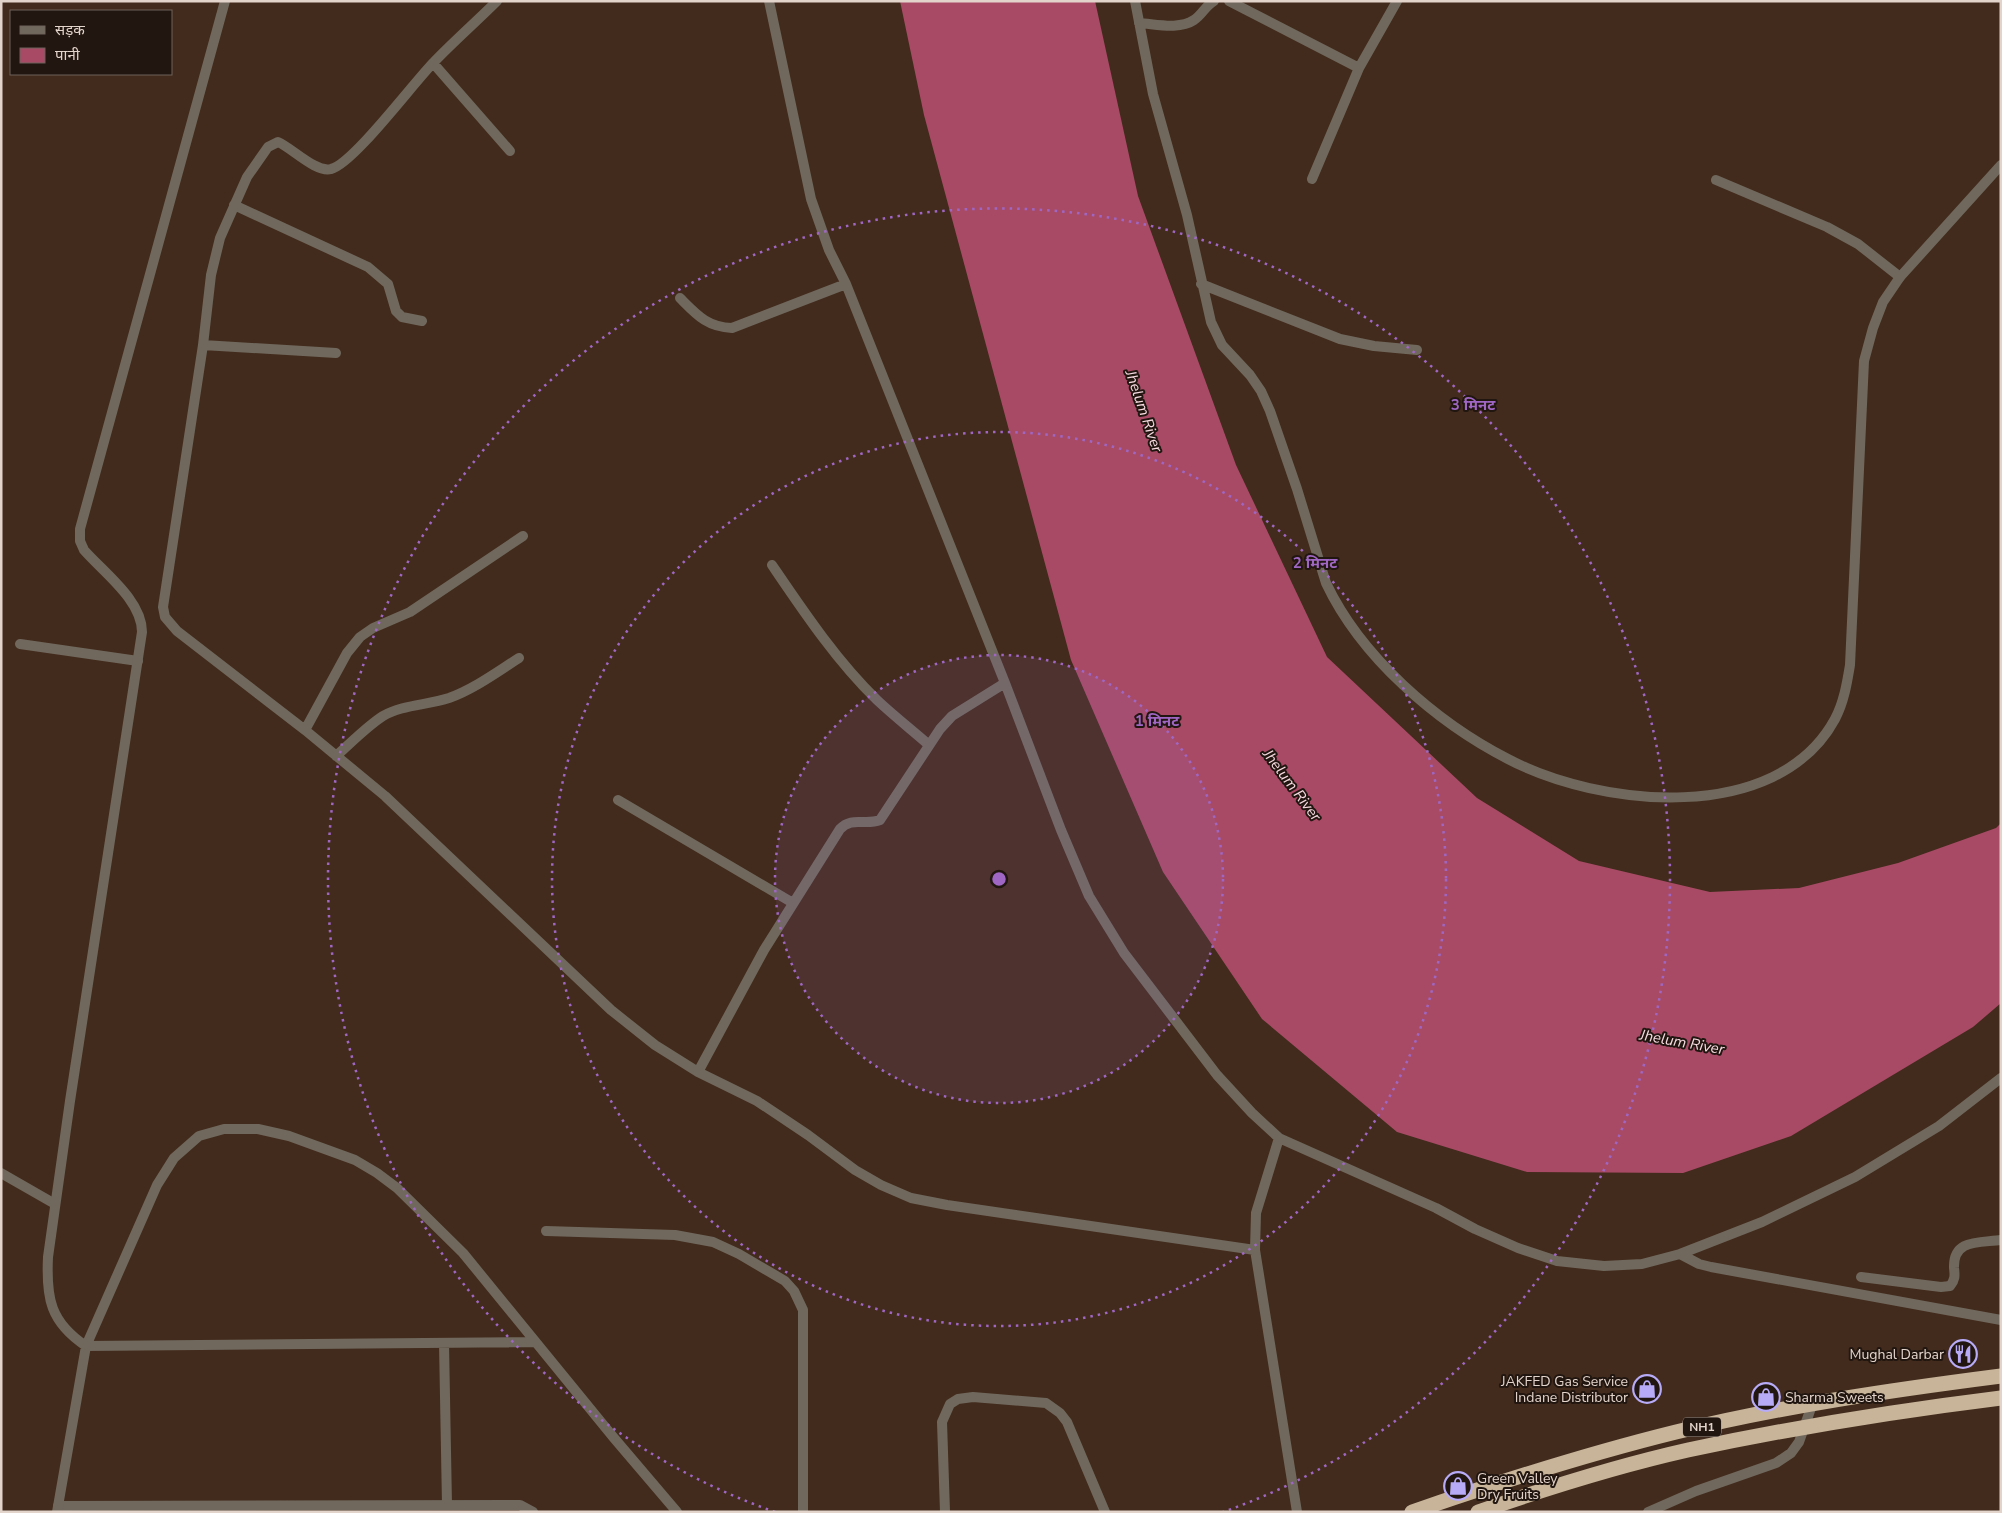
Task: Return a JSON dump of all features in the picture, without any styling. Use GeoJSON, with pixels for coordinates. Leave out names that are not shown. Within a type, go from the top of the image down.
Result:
{"type":"FeatureCollection","features":[{"type":"Feature","properties":{"kind":"highway","name":"NH1"},"geometry":{"type":"LineString","coordinates":[[1412,1512],[1574,1460],[1678,1432],[1812,1405],[2001,1376]]}},
{"type":"Feature","properties":{"kind":"highway","name":"NH1"},"geometry":{"type":"LineString","coordinates":[[1478,1512],[1556,1485],[1686,1451],[1806,1426],[1910,1409],[2001,1398]]}},
{"type":"Feature","properties":{"kind":"street"},"geometry":{"type":"LineString","coordinates":[[225,1],[80,529],[80,541],[84,550],[131,600],[142,622],[142,632],[55,1204],[47,1280],[51,1303],[59,1321],[70,1335],[86,1346],[535,1342]]}},
{"type":"Feature","properties":{"kind":"street"},"geometry":{"type":"LineString","coordinates":[[497,1],[433,63],[357,150],[338,166],[326,170],[316,166],[283,144],[274,142],[268,147],[247,177],[220,238],[211,275],[203,345],[163,607],[165,617],[178,631],[385,796],[611,1010],[655,1045],[698,1072],[757,1101],[808,1135],[855,1170],[881,1185],[911,1198],[947,1205],[1255,1250]]}},
{"type":"Feature","properties":{"kind":"street"},"geometry":{"type":"LineString","coordinates":[[769,1],[811,199],[829,250],[846,284],[1006,682],[1061,830],[1089,896],[1124,953],[1218,1075],[1252,1113],[1279,1138],[1436,1208],[1475,1229],[1518,1248],[1557,1261],[1604,1266],[1642,1264],[1680,1254],[1762,1222],[1855,1177],[1939,1126],[2001,1078]]}},
{"type":"Feature","properties":{"kind":"street"},"geometry":{"type":"LineString","coordinates":[[1135,1],[1153,94],[1187,215],[1201,284],[1215,334],[1228,353],[1250,375],[1270,411],[1297,489],[1326,583],[1343,614],[1384,666],[1422,702],[1465,733],[1508,759],[1556,780],[1602,792],[1649,796],[1696,796],[1737,791],[1770,780],[1796,764],[1817,744],[1834,719],[1845,694],[1850,664],[1864,361],[1873,328],[1883,302],[1900,277],[2001,165]]}},
{"type":"Feature","properties":{"kind":"street"},"geometry":{"type":"LineString","coordinates":[[1139,23],[1177,26],[1185,24],[1194,20],[1214,1]]}},
{"type":"Feature","properties":{"kind":"street"},"geometry":{"type":"LineString","coordinates":[[1229,1],[1359,68]]}},
{"type":"Feature","properties":{"kind":"street"},"geometry":{"type":"LineString","coordinates":[[1312,179],[1359,68],[1396,1]]}},
{"type":"Feature","properties":{"kind":"street"},"geometry":{"type":"LineString","coordinates":[[433,63],[510,151]]}},
{"type":"Feature","properties":{"kind":"street"},"geometry":{"type":"LineString","coordinates":[[1716,180],[1826,226],[1858,244],[1900,277]]}},
{"type":"Feature","properties":{"kind":"street"},"geometry":{"type":"LineString","coordinates":[[234,205],[368,267],[388,284],[396,311],[402,317],[422,321]]}},
{"type":"Feature","properties":{"kind":"street"},"geometry":{"type":"LineString","coordinates":[[680,298],[699,317],[710,324],[719,328],[732,328],[846,284]]}},
{"type":"Feature","properties":{"kind":"street"},"geometry":{"type":"LineString","coordinates":[[1201,284],[1340,339],[1374,346],[1417,350]]}},
{"type":"Feature","properties":{"kind":"street"},"geometry":{"type":"LineString","coordinates":[[203,345],[336,353]]}},
{"type":"Feature","properties":{"kind":"street"},"geometry":{"type":"LineString","coordinates":[[304,730],[347,653],[360,637],[373,628],[410,612],[523,536]]}},
{"type":"Feature","properties":{"kind":"street"},"geometry":{"type":"LineString","coordinates":[[772,565],[807,617],[841,659],[877,699],[929,745]]}},
{"type":"Feature","properties":{"kind":"street"},"geometry":{"type":"LineString","coordinates":[[20,644],[138,661]]}},
{"type":"Feature","properties":{"kind":"street"},"geometry":{"type":"LineString","coordinates":[[336,756],[382,717],[397,709],[416,707],[450,698],[469,689],[519,658]]}},
{"type":"Feature","properties":{"kind":"street"},"geometry":{"type":"LineString","coordinates":[[698,1072],[754,966],[840,829],[851,821],[872,823],[880,820],[940,729],[952,716],[1006,682]]}},
{"type":"Feature","properties":{"kind":"street"},"geometry":{"type":"LineString","coordinates":[[618,800],[793,903]]}},
{"type":"Feature","properties":{"kind":"street"},"geometry":{"type":"LineString","coordinates":[[533,1512],[520,1505],[58,1509],[86,1346],[157,1185],[174,1158],[199,1136],[224,1128],[258,1129],[289,1136],[355,1160],[377,1173],[396,1188],[463,1253],[677,1512]]}},
{"type":"Feature","properties":{"kind":"street"},"geometry":{"type":"LineString","coordinates":[[1279,1138],[1256,1213],[1255,1250],[1297,1512]]}},
{"type":"Feature","properties":{"kind":"street"},"geometry":{"type":"LineString","coordinates":[[1,1174],[55,1204]]}},
{"type":"Feature","properties":{"kind":"street"},"geometry":{"type":"LineString","coordinates":[[546,1231],[675,1235],[713,1242],[740,1254],[784,1281],[794,1291],[803,1310],[803,1512]]}},
{"type":"Feature","properties":{"kind":"street"},"geometry":{"type":"LineString","coordinates":[[1861,1277],[1941,1287],[1950,1286],[1955,1278],[1954,1257],[1957,1251],[1966,1245],[2001,1240]]}},
{"type":"Feature","properties":{"kind":"street"},"geometry":{"type":"LineString","coordinates":[[1680,1254],[1699,1264],[1710,1267],[2001,1320]]}},
{"type":"Feature","properties":{"kind":"street"},"geometry":{"type":"LineString","coordinates":[[444,1343],[447,1505]]}},
{"type":"Feature","properties":{"kind":"street"},"geometry":{"type":"LineString","coordinates":[[944,1512],[942,1422],[950,1404],[958,1399],[973,1397],[1046,1403],[1054,1407],[1067,1422],[1105,1512]]}},
{"type":"Feature","properties":{"kind":"street"},"geometry":{"type":"LineString","coordinates":[[1648,1512],[1696,1491],[1776,1463],[1791,1453],[1799,1442],[1812,1405]]}},
{"type":"Feature","properties":{"kind":"water","name":"Jhelum River"},"geometry":{"type":"Polygon","coordinates":[[[900,1],[1095,1],[1138,196],[1236,465],[1327,657],[1477,798],[1579,861],[1710,892],[1799,888],[1898,863],[1996,828],[2001,823],[2001,1003],[1973,1027],[1791,1136],[1683,1173],[1527,1172],[1397,1132],[1262,1019],[1163,872],[1071,660],[924,115],[900,1]]]}},
{"type":"Feature","properties":{"kind":"place","name":"Mughal Darbar"},"geometry":{"type":"Point","coordinates":[1963,1354]}},
{"type":"Feature","properties":{"kind":"place","name":"JAKFED Gas Service Indane Distributor"},"geometry":{"type":"Point","coordinates":[1647,1389]}},
{"type":"Feature","properties":{"kind":"place","name":"Sharma Sweets"},"geometry":{"type":"Point","coordinates":[1766,1397]}},
{"type":"Feature","properties":{"kind":"place","name":"Green Valley Dry Fruits"},"geometry":{"type":"Point","coordinates":[1458,1486]}}]}
